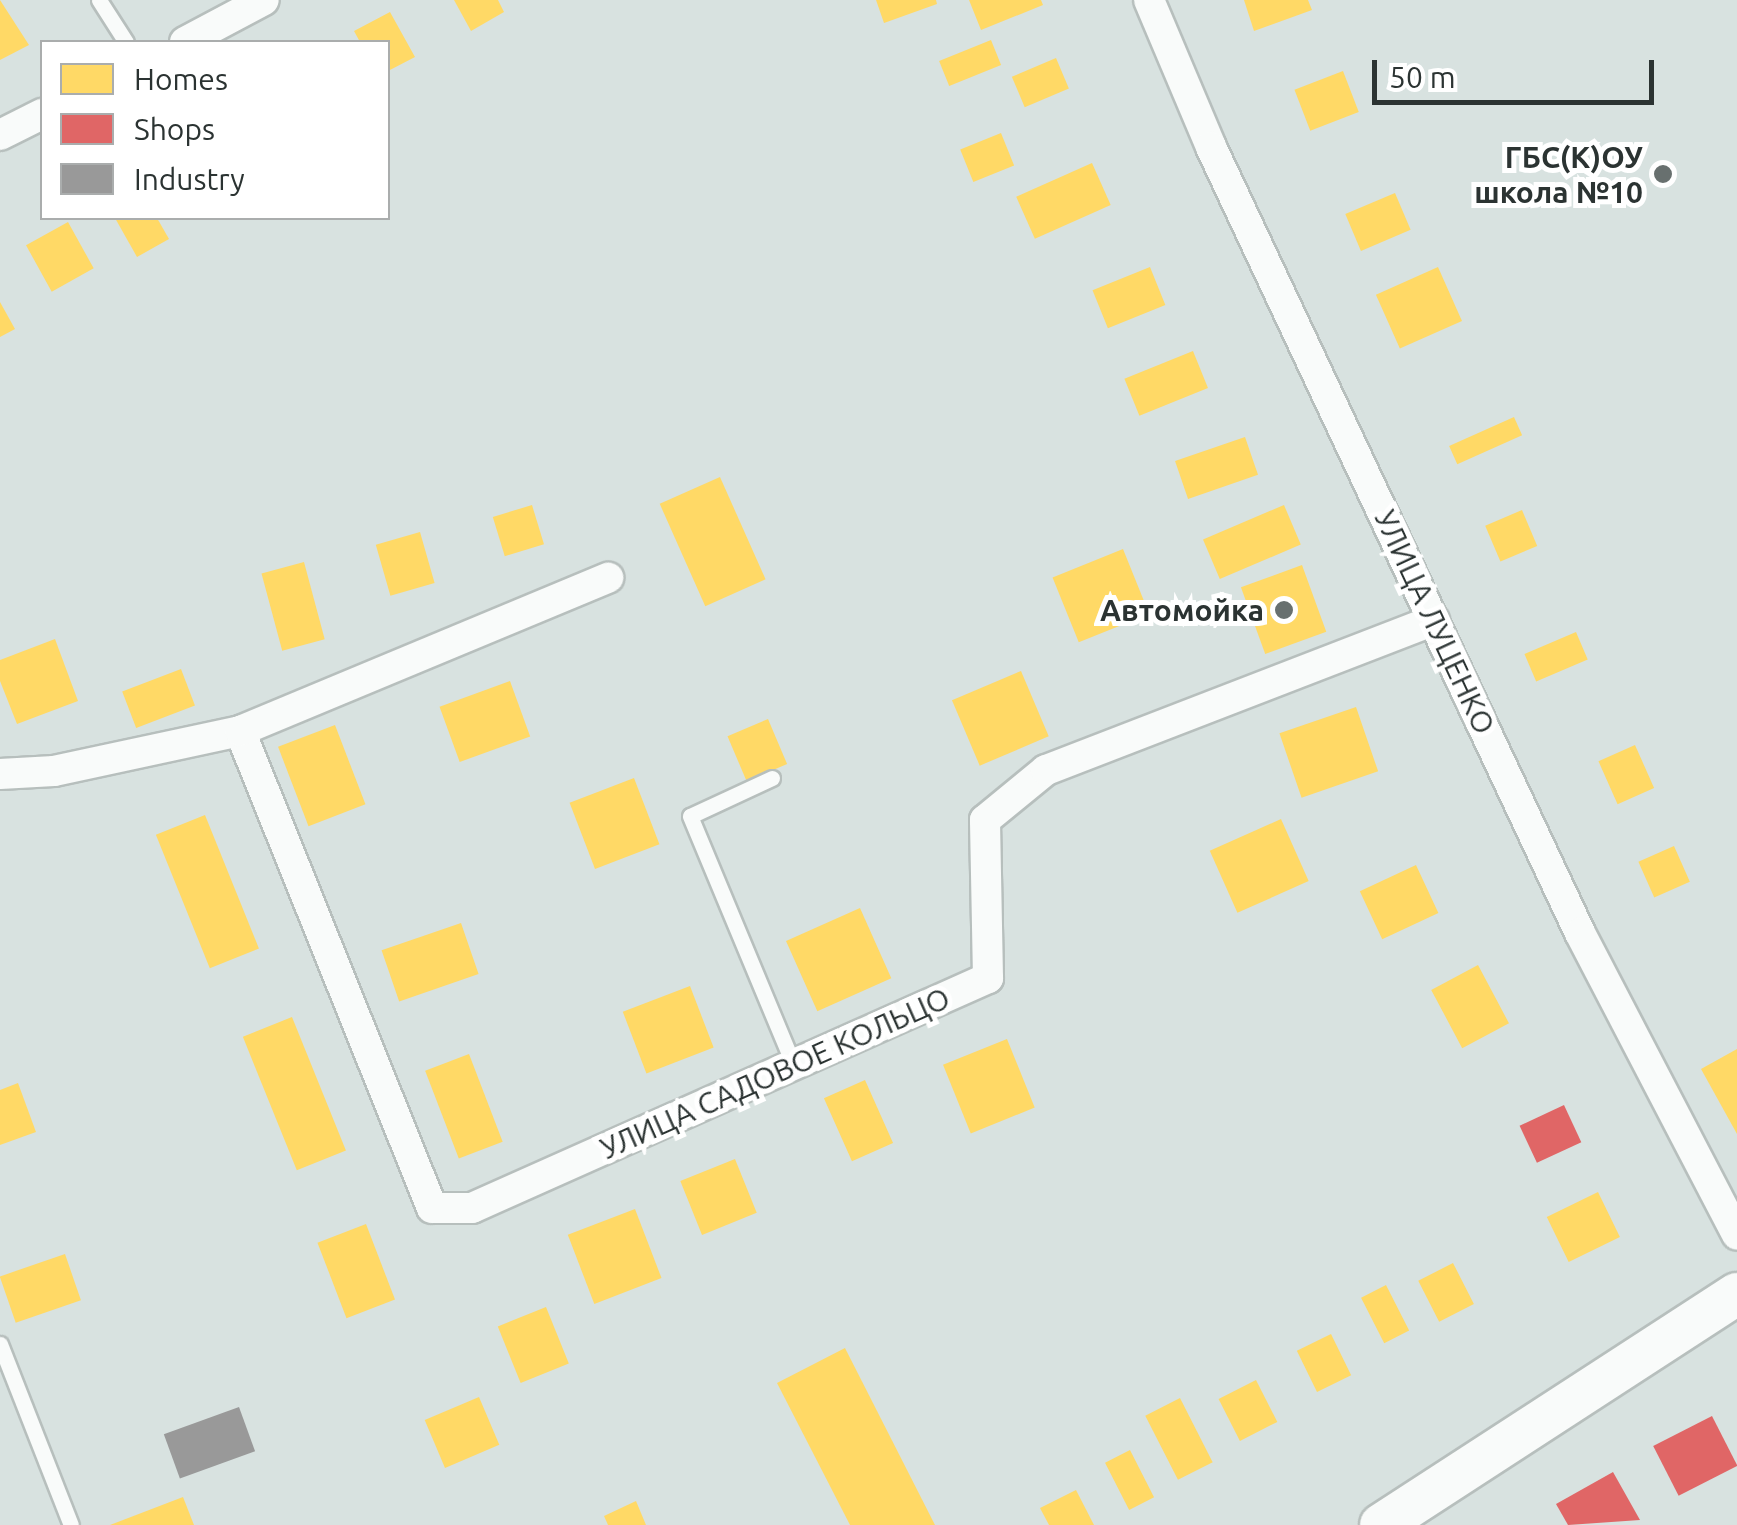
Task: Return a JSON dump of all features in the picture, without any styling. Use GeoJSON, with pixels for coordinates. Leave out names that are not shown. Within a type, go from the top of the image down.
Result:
{"type":"FeatureCollection","features":[{"type":"Feature","properties":{"kind":"main road"},"geometry":{"type":"LineString","coordinates":[[1381,1525],[1737,1294]]}},
{"type":"Feature","properties":{"kind":"street"},"geometry":{"type":"LineString","coordinates":[[188,40],[264,0]]}},
{"type":"Feature","properties":{"kind":"street","name":"УЛИЦА ЛУЦЕНКО"},"geometry":{"type":"LineString","coordinates":[[1149,0],[1580,933],[1737,1235]]}},
{"type":"Feature","properties":{"kind":"street"},"geometry":{"type":"LineString","coordinates":[[0,135],[40,115]]}},
{"type":"Feature","properties":{"kind":"street"},"geometry":{"type":"LineString","coordinates":[[0,774],[54,772],[240,730],[608,578]]}},
{"type":"Feature","properties":{"kind":"street","name":"УЛИЦА САДОВОЕ КОЛЬЦО"},"geometry":{"type":"LineString","coordinates":[[240,730],[432,1208],[472,1208],[988,978],[985,820],[1046,770],[1434,620]]}},
{"type":"Feature","properties":{"kind":"lane"},"geometry":{"type":"LineString","coordinates":[[99,0],[125,40]]}},
{"type":"Feature","properties":{"kind":"lane"},"geometry":{"type":"LineString","coordinates":[[772,778],[690,816],[793,1064]]}},
{"type":"Feature","properties":{"kind":"lane"},"geometry":{"type":"LineString","coordinates":[[0,1344],[70,1525]]}},
{"type":"Feature","properties":{"kind":"building: Homes"},"geometry":{"type":"Polygon","coordinates":[[[0,0],[29,45],[0,60],[0,0]]]}},
{"type":"Feature","properties":{"kind":"building: Homes"},"geometry":{"type":"Polygon","coordinates":[[[454,0],[498,0],[504,12],[471,31],[454,0]]]}},
{"type":"Feature","properties":{"kind":"building: Homes"},"geometry":{"type":"Polygon","coordinates":[[[876,0],[936,0],[937,4],[884,23],[876,0]]]}},
{"type":"Feature","properties":{"kind":"building: Homes"},"geometry":{"type":"Polygon","coordinates":[[[969,0],[1041,0],[1043,5],[981,30],[969,0]]]}},
{"type":"Feature","properties":{"kind":"building: Homes"},"geometry":{"type":"Polygon","coordinates":[[[1244,0],[1308,0],[1312,10],[1254,31],[1244,0]]]}},
{"type":"Feature","properties":{"kind":"building: Homes"},"geometry":{"type":"Polygon","coordinates":[[[390,12],[415,57],[390,70],[390,40],[359,40],[354,31],[390,12]]]}},
{"type":"Feature","properties":{"kind":"building: Homes"},"geometry":{"type":"Polygon","coordinates":[[[991,40],[1001,65],[949,86],[939,61],[991,40]]]}},
{"type":"Feature","properties":{"kind":"building: Homes"},"geometry":{"type":"Polygon","coordinates":[[[1056,58],[1069,88],[1025,107],[1012,77],[1056,58]]]}},
{"type":"Feature","properties":{"kind":"building: Homes"},"geometry":{"type":"Polygon","coordinates":[[[1343,71],[1359,112],[1310,131],[1294,90],[1343,71]]]}},
{"type":"Feature","properties":{"kind":"building: Homes"},"geometry":{"type":"Polygon","coordinates":[[[1001,133],[1014,165],[973,182],[960,149],[1001,133]]]}},
{"type":"Feature","properties":{"kind":"building: Homes"},"geometry":{"type":"Polygon","coordinates":[[[1092,163],[1111,205],[1035,239],[1016,197],[1092,163]]]}},
{"type":"Feature","properties":{"kind":"building: Homes"},"geometry":{"type":"Polygon","coordinates":[[[1395,193],[1411,230],[1361,251],[1345,214],[1395,193]]]}},
{"type":"Feature","properties":{"kind":"building: Homes"},"geometry":{"type":"Polygon","coordinates":[[[116,220],[158,220],[169,239],[137,257],[116,220]]]}},
{"type":"Feature","properties":{"kind":"building: Homes"},"geometry":{"type":"Polygon","coordinates":[[[68,222],[94,268],[52,292],[26,245],[68,222]]]}},
{"type":"Feature","properties":{"kind":"building: Homes"},"geometry":{"type":"Polygon","coordinates":[[[1150,267],[1165,305],[1108,328],[1093,290],[1150,267]]]}},
{"type":"Feature","properties":{"kind":"building: Homes"},"geometry":{"type":"Polygon","coordinates":[[[1438,267],[1462,321],[1400,349],[1376,295],[1438,267]]]}},
{"type":"Feature","properties":{"kind":"building: Homes"},"geometry":{"type":"Polygon","coordinates":[[[0,302],[15,329],[0,337],[0,302]]]}},
{"type":"Feature","properties":{"kind":"building: Homes"},"geometry":{"type":"Polygon","coordinates":[[[1193,351],[1208,388],[1139,416],[1124,379],[1193,351]]]}},
{"type":"Feature","properties":{"kind":"building: Homes"},"geometry":{"type":"Polygon","coordinates":[[[1514,417],[1522,435],[1457,464],[1449,446],[1514,417]]]}},
{"type":"Feature","properties":{"kind":"building: Homes"},"geometry":{"type":"Polygon","coordinates":[[[1245,437],[1258,475],[1188,499],[1175,461],[1245,437]]]}},
{"type":"Feature","properties":{"kind":"building: Homes"},"geometry":{"type":"Polygon","coordinates":[[[720,477],[766,579],[705,606],[660,504],[720,477]]]}},
{"type":"Feature","properties":{"kind":"building: Homes"},"geometry":{"type":"Polygon","coordinates":[[[532,505],[544,544],[505,556],[493,517],[532,505]]]}},
{"type":"Feature","properties":{"kind":"building: Homes"},"geometry":{"type":"Polygon","coordinates":[[[1284,505],[1301,545],[1220,579],[1203,539],[1284,505]]]}},
{"type":"Feature","properties":{"kind":"building: Homes"},"geometry":{"type":"Polygon","coordinates":[[[1522,510],[1537,546],[1500,562],[1485,526],[1522,510]]]}},
{"type":"Feature","properties":{"kind":"building: Homes"},"geometry":{"type":"Polygon","coordinates":[[[420,532],[435,583],[390,596],[376,545],[420,532]]]}},
{"type":"Feature","properties":{"kind":"building: Homes"},"geometry":{"type":"Polygon","coordinates":[[[1123,549],[1149,614],[1079,642],[1053,577],[1123,549]]]}},
{"type":"Feature","properties":{"kind":"building: Homes"},"geometry":{"type":"Polygon","coordinates":[[[304,562],[325,639],[282,651],[261,573],[304,562]]]}},
{"type":"Feature","properties":{"kind":"building: Homes","name":"Автомойка"},"geometry":{"type":"Polygon","coordinates":[[[1302,565],[1326,632],[1265,654],[1241,587],[1302,565]]]}},
{"type":"Feature","properties":{"kind":"building: Homes"},"geometry":{"type":"Polygon","coordinates":[[[1576,632],[1588,660],[1536,681],[1524,654],[1576,632]]]}},
{"type":"Feature","properties":{"kind":"building: Homes"},"geometry":{"type":"Polygon","coordinates":[[[55,639],[78,701],[17,724],[0,681],[0,660],[55,639]]]}},
{"type":"Feature","properties":{"kind":"building: Homes"},"geometry":{"type":"Polygon","coordinates":[[[181,669],[195,705],[136,728],[122,692],[181,669]]]}},
{"type":"Feature","properties":{"kind":"building: Homes"},"geometry":{"type":"Polygon","coordinates":[[[1021,671],[1049,736],[980,766],[952,700],[1021,671]]]}},
{"type":"Feature","properties":{"kind":"building: Homes"},"geometry":{"type":"Polygon","coordinates":[[[510,681],[530,736],[460,762],[440,707],[510,681]]]}},
{"type":"Feature","properties":{"kind":"building: Homes"},"geometry":{"type":"Polygon","coordinates":[[[1356,707],[1378,771],[1302,798],[1279,733],[1356,707]]]}},
{"type":"Feature","properties":{"kind":"building: Homes"},"geometry":{"type":"Polygon","coordinates":[[[768,719],[787,764],[747,781],[727,736],[768,719]]]}},
{"type":"Feature","properties":{"kind":"building: Homes"},"geometry":{"type":"Polygon","coordinates":[[[335,725],[365,804],[309,826],[278,747],[335,725]]]}},
{"type":"Feature","properties":{"kind":"building: Homes"},"geometry":{"type":"Polygon","coordinates":[[[1635,745],[1654,788],[1618,804],[1598,761],[1635,745]]]}},
{"type":"Feature","properties":{"kind":"building: Homes"},"geometry":{"type":"Polygon","coordinates":[[[634,778],[659,844],[595,869],[570,803],[634,778]]]}},
{"type":"Feature","properties":{"kind":"building: Homes"},"geometry":{"type":"Polygon","coordinates":[[[205,815],[259,949],[210,968],[156,835],[205,815]]]}},
{"type":"Feature","properties":{"kind":"building: Homes"},"geometry":{"type":"Polygon","coordinates":[[[1281,819],[1309,881],[1237,913],[1210,851],[1281,819]]]}},
{"type":"Feature","properties":{"kind":"building: Homes"},"geometry":{"type":"Polygon","coordinates":[[[1674,846],[1690,882],[1654,897],[1638,862],[1674,846]]]}},
{"type":"Feature","properties":{"kind":"building: Homes"},"geometry":{"type":"Polygon","coordinates":[[[1416,865],[1438,913],[1382,939],[1360,891],[1416,865]]]}},
{"type":"Feature","properties":{"kind":"building: Homes"},"geometry":{"type":"Polygon","coordinates":[[[860,908],[891,978],[817,1011],[786,941],[860,908]]]}},
{"type":"Feature","properties":{"kind":"building: Homes"},"geometry":{"type":"Polygon","coordinates":[[[461,923],[479,974],[399,1001],[382,950],[461,923]]]}},
{"type":"Feature","properties":{"kind":"building: Homes"},"geometry":{"type":"Polygon","coordinates":[[[1478,965],[1509,1023],[1462,1048],[1431,990],[1478,965]]]}},
{"type":"Feature","properties":{"kind":"building: Homes"},"geometry":{"type":"Polygon","coordinates":[[[690,986],[714,1048],[646,1073],[623,1012],[690,986]]]}},
{"type":"Feature","properties":{"kind":"building: Homes"},"geometry":{"type":"Polygon","coordinates":[[[292,1017],[346,1151],[297,1170],[243,1037],[292,1017]]]}},
{"type":"Feature","properties":{"kind":"building: Homes"},"geometry":{"type":"Polygon","coordinates":[[[1007,1039],[1035,1108],[971,1133],[943,1065],[1007,1039]]]}},
{"type":"Feature","properties":{"kind":"building: Homes"},"geometry":{"type":"Polygon","coordinates":[[[1737,1049],[1737,1134],[1701,1069],[1737,1049]]]}},
{"type":"Feature","properties":{"kind":"building: Homes"},"geometry":{"type":"Polygon","coordinates":[[[469,1054],[503,1142],[459,1159],[425,1071],[469,1054]]]}},
{"type":"Feature","properties":{"kind":"building: Homes"},"geometry":{"type":"Polygon","coordinates":[[[865,1080],[893,1143],[852,1161],[824,1098],[865,1080]]]}},
{"type":"Feature","properties":{"kind":"building: Homes"},"geometry":{"type":"Polygon","coordinates":[[[18,1083],[36,1132],[0,1145],[0,1090],[18,1083]]]}},
{"type":"Feature","properties":{"kind":"building: Homes"},"geometry":{"type":"Polygon","coordinates":[[[735,1159],[757,1213],[702,1235],[680,1181],[735,1159]]]}},
{"type":"Feature","properties":{"kind":"building: Homes"},"geometry":{"type":"Polygon","coordinates":[[[1598,1192],[1620,1237],[1569,1262],[1547,1217],[1598,1192]]]}},
{"type":"Feature","properties":{"kind":"building: Homes"},"geometry":{"type":"Polygon","coordinates":[[[635,1209],[662,1278],[594,1304],[568,1235],[635,1209]]]}},
{"type":"Feature","properties":{"kind":"building: Homes"},"geometry":{"type":"Polygon","coordinates":[[[366,1224],[395,1300],[346,1318],[317,1243],[366,1224]]]}},
{"type":"Feature","properties":{"kind":"building: Homes"},"geometry":{"type":"Polygon","coordinates":[[[65,1254],[81,1300],[16,1323],[0,1276],[65,1254]]]}},
{"type":"Feature","properties":{"kind":"building: Homes"},"geometry":{"type":"Polygon","coordinates":[[[1453,1263],[1474,1304],[1439,1322],[1418,1281],[1453,1263]]]}},
{"type":"Feature","properties":{"kind":"building: Homes"},"geometry":{"type":"Polygon","coordinates":[[[1386,1285],[1409,1330],[1384,1343],[1361,1298],[1386,1285]]]}},
{"type":"Feature","properties":{"kind":"building: Homes"},"geometry":{"type":"Polygon","coordinates":[[[546,1307],[569,1364],[521,1383],[498,1326],[546,1307]]]}},
{"type":"Feature","properties":{"kind":"building: Homes"},"geometry":{"type":"Polygon","coordinates":[[[1331,1334],[1351,1375],[1317,1392],[1297,1351],[1331,1334]]]}},
{"type":"Feature","properties":{"kind":"building: Homes"},"geometry":{"type":"Polygon","coordinates":[[[845,1348],[935,1525],[850,1525],[777,1383],[845,1348]]]}},
{"type":"Feature","properties":{"kind":"building: Homes"},"geometry":{"type":"Polygon","coordinates":[[[1256,1380],[1277,1422],[1240,1441],[1219,1399],[1256,1380]]]}},
{"type":"Feature","properties":{"kind":"building: Homes"},"geometry":{"type":"Polygon","coordinates":[[[479,1397],[499,1445],[445,1468],[425,1420],[479,1397]]]}},
{"type":"Feature","properties":{"kind":"building: Homes"},"geometry":{"type":"Polygon","coordinates":[[[1180,1398],[1213,1462],[1178,1480],[1145,1416],[1180,1398]]]}},
{"type":"Feature","properties":{"kind":"building: Homes"},"geometry":{"type":"Polygon","coordinates":[[[1130,1450],[1154,1497],[1129,1510],[1105,1463],[1130,1450]]]}},
{"type":"Feature","properties":{"kind":"building: Homes"},"geometry":{"type":"Polygon","coordinates":[[[1076,1490],[1094,1525],[1049,1525],[1040,1508],[1076,1490]]]}},
{"type":"Feature","properties":{"kind":"building: Homes"},"geometry":{"type":"Polygon","coordinates":[[[183,1497],[194,1525],[110,1525],[183,1497]]]}},
{"type":"Feature","properties":{"kind":"building: Homes"},"geometry":{"type":"Polygon","coordinates":[[[636,1501],[646,1525],[608,1525],[604,1516],[636,1501]]]}},
{"type":"Feature","properties":{"kind":"building: Shops"},"geometry":{"type":"Polygon","coordinates":[[[1564,1105],[1581,1142],[1537,1163],[1520,1126],[1564,1105]]]}},
{"type":"Feature","properties":{"kind":"building: Shops"},"geometry":{"type":"Polygon","coordinates":[[[1712,1416],[1737,1466],[1679,1496],[1653,1446],[1712,1416]]]}},
{"type":"Feature","properties":{"kind":"building: Shops"},"geometry":{"type":"Polygon","coordinates":[[[1613,1472],[1640,1520],[1568,1525],[1556,1504],[1613,1472]]]}},
{"type":"Feature","properties":{"kind":"building: Industry"},"geometry":{"type":"Polygon","coordinates":[[[239,1407],[255,1451],[180,1479],[164,1434],[239,1407]]]}},
{"type":"Feature","properties":{"kind":"place","name":"ГБС(К)ОУ школа №10"},"geometry":{"type":"Point","coordinates":[1663,174]}},
{"type":"Feature","properties":{"kind":"place","name":"Автомойка"},"geometry":{"type":"Point","coordinates":[1284,610]}}]}
